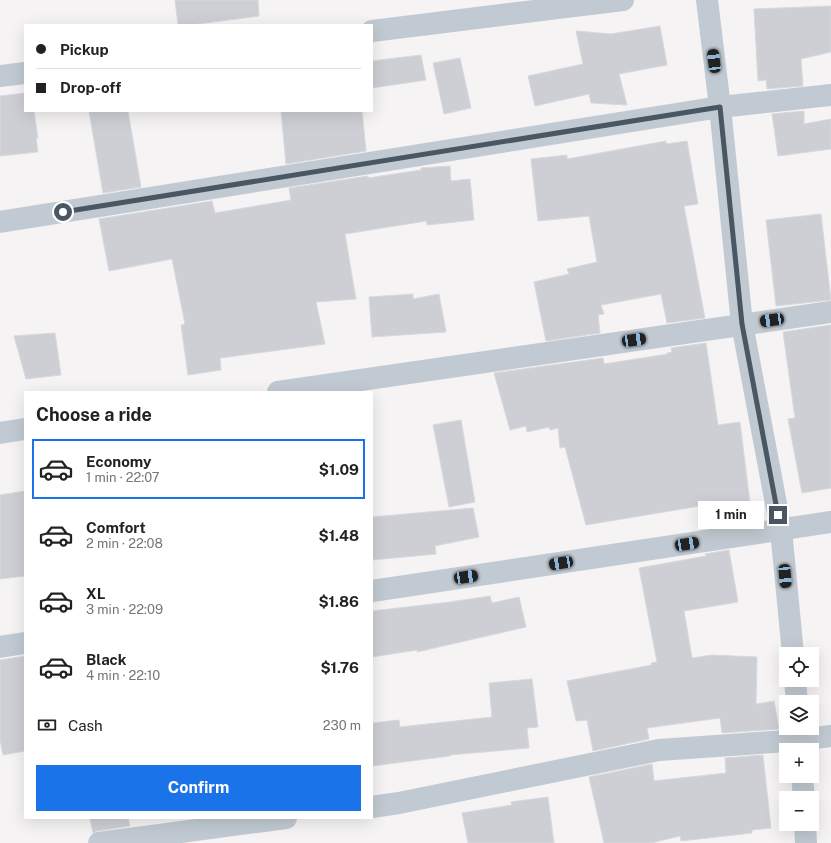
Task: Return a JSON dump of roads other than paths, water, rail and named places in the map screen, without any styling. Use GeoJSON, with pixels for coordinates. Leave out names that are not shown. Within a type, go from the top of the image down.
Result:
{"type":"FeatureCollection","features":[{"type":"Feature","properties":{"kind":"street"},"geometry":{"type":"LineString","coordinates":[[373,31],[623,0]]}},
{"type":"Feature","properties":{"kind":"street"},"geometry":{"type":"LineString","coordinates":[[707,0],[720,107],[742,324],[781,530],[792,647]]}},
{"type":"Feature","properties":{"kind":"street"},"geometry":{"type":"LineString","coordinates":[[0,76],[24,73]]}},
{"type":"Feature","properties":{"kind":"street"},"geometry":{"type":"LineString","coordinates":[[0,222],[720,107],[831,95]]}},
{"type":"Feature","properties":{"kind":"street"},"geometry":{"type":"LineString","coordinates":[[285,391],[831,312]]}},
{"type":"Feature","properties":{"kind":"street"},"geometry":{"type":"LineString","coordinates":[[0,433],[24,429]]}},
{"type":"Feature","properties":{"kind":"street"},"geometry":{"type":"LineString","coordinates":[[373,591],[831,522]]}},
{"type":"Feature","properties":{"kind":"street"},"geometry":{"type":"LineString","coordinates":[[0,647],[24,643]]}},
{"type":"Feature","properties":{"kind":"street"},"geometry":{"type":"LineString","coordinates":[[373,806],[407,801],[659,750],[831,736]]}},
{"type":"Feature","properties":{"kind":"street"},"geometry":{"type":"LineString","coordinates":[[99,843],[279,819]]}},
{"type":"Feature","properties":{"kind":"street"},"geometry":{"type":"LineString","coordinates":[[805,831],[806,843]]}}]}
